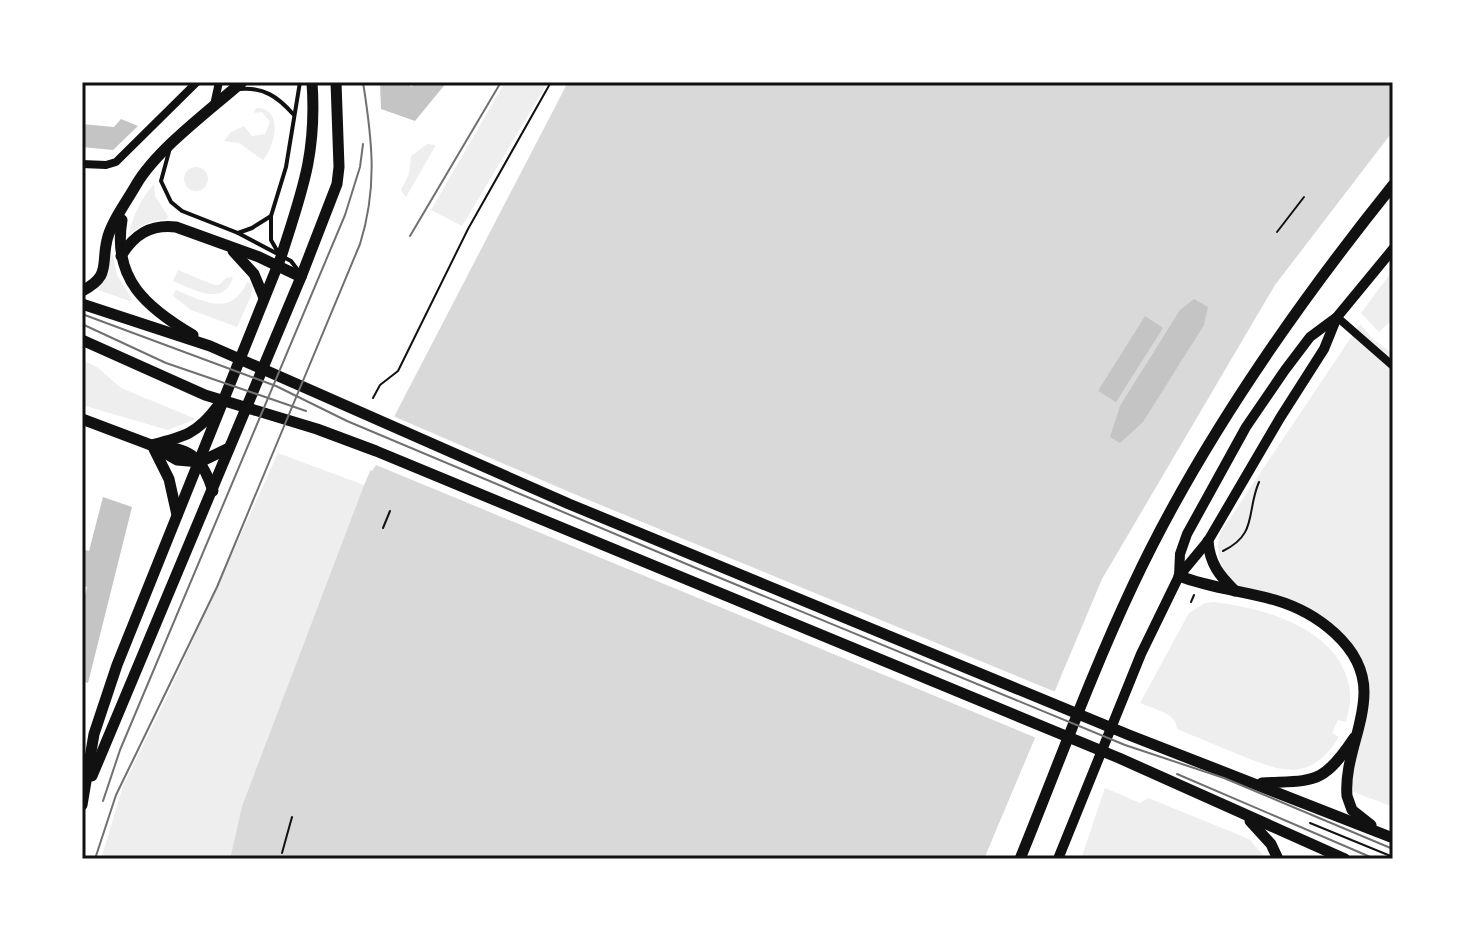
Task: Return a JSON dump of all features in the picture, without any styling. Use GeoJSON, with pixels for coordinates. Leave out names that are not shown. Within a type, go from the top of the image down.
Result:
{"type":"FeatureCollection","features":[{"type":"Feature","properties":{"kind":"main road"},"geometry":{"type":"LineString","coordinates":[[86,792],[94,734],[117,665],[280,262],[303,193],[313,139],[312,82]]}},
{"type":"Feature","properties":{"kind":"main road"},"geometry":{"type":"LineString","coordinates":[[82,805],[337,184],[337,84]]}},
{"type":"Feature","properties":{"kind":"main road"},"geometry":{"type":"LineString","coordinates":[[82,291],[100,277],[106,262],[107,239],[138,181],[171,146],[237,86]]}},
{"type":"Feature","properties":{"kind":"main road"},"geometry":{"type":"LineString","coordinates":[[1020,859],[1134,583],[1210,444],[1263,359],[1393,185]]}},
{"type":"Feature","properties":{"kind":"main road"},"geometry":{"type":"LineString","coordinates":[[124,208],[120,231],[121,256],[139,293],[162,317],[210,346]]}},
{"type":"Feature","properties":{"kind":"main road"},"geometry":{"type":"LineString","coordinates":[[121,256],[140,233],[163,226],[176,227],[230,248],[280,262],[301,277]]}},
{"type":"Feature","properties":{"kind":"main road"},"geometry":{"type":"LineString","coordinates":[[230,248],[254,274],[264,298]]}},
{"type":"Feature","properties":{"kind":"main road"},"geometry":{"type":"LineString","coordinates":[[82,304],[210,346],[569,504],[1129,735],[1389,836]]}},
{"type":"Feature","properties":{"kind":"main road"},"geometry":{"type":"LineString","coordinates":[[82,341],[205,395],[317,429],[376,451],[1119,758],[1345,859]]}},
{"type":"Feature","properties":{"kind":"main road"},"geometry":{"type":"LineString","coordinates":[[151,445],[194,432],[224,397]]}},
{"type":"Feature","properties":{"kind":"main road"},"geometry":{"type":"LineString","coordinates":[[82,419],[151,445],[177,460],[200,462],[231,447]]}},
{"type":"Feature","properties":{"kind":"main road"},"geometry":{"type":"LineString","coordinates":[[151,445],[169,479],[177,518]]}},
{"type":"Feature","properties":{"kind":"main road"},"geometry":{"type":"LineString","coordinates":[[200,462],[213,491]]}},
{"type":"Feature","properties":{"kind":"main road"},"geometry":{"type":"LineString","coordinates":[[1208,541],[1211,562],[1235,591]]}},
{"type":"Feature","properties":{"kind":"main road"},"geometry":{"type":"LineString","coordinates":[[1179,576],[1294,607],[1327,627],[1347,646],[1358,665],[1364,690],[1346,789],[1348,802],[1352,810],[1389,836]]}},
{"type":"Feature","properties":{"kind":"main road"},"geometry":{"type":"LineString","coordinates":[[1256,783],[1293,783],[1320,777],[1355,738]]}},
{"type":"Feature","properties":{"kind":"main road"},"geometry":{"type":"LineString","coordinates":[[1244,815],[1271,844],[1278,859]]}},
{"type":"Feature","properties":{"kind":"street"},"geometry":{"type":"LineString","coordinates":[[82,164],[99,166],[116,162],[197,82]]}},
{"type":"Feature","properties":{"kind":"street"},"geometry":{"type":"LineString","coordinates":[[214,106],[219,82]]}},
{"type":"Feature","properties":{"kind":"street"},"geometry":{"type":"LineString","coordinates":[[1179,576],[1180,554],[1187,534],[1246,427],[1310,337],[1337,317],[1393,249]]}},
{"type":"Feature","properties":{"kind":"street"},"geometry":{"type":"LineString","coordinates":[[1337,317],[1393,366]]}},
{"type":"Feature","properties":{"kind":"street"},"geometry":{"type":"LineString","coordinates":[[1058,859],[1141,654],[1179,576],[1208,541],[1324,349],[1337,317]]}},
{"type":"Feature","properties":{"kind":"lane"},"geometry":{"type":"LineString","coordinates":[[280,262],[271,240],[271,216],[286,167],[300,82]]}},
{"type":"Feature","properties":{"kind":"lane"},"geometry":{"type":"LineString","coordinates":[[237,86],[263,90],[276,96],[293,114]]}},
{"type":"Feature","properties":{"kind":"lane"},"geometry":{"type":"LineString","coordinates":[[171,146],[161,181],[164,193],[171,202],[182,211],[238,233],[280,262]]}},
{"type":"Feature","properties":{"kind":"lane"},"geometry":{"type":"LineString","coordinates":[[238,233],[271,216]]}},
{"type":"Feature","properties":{"kind":"path"},"geometry":{"type":"LineString","coordinates":[[373,398],[380,385],[398,371],[468,229],[551,82]]}},
{"type":"Feature","properties":{"kind":"path"},"geometry":{"type":"LineString","coordinates":[[1277,232],[1304,197]]}},
{"type":"Feature","properties":{"kind":"path"},"geometry":{"type":"LineString","coordinates":[[1211,562],[1219,553],[1239,542],[1248,530],[1251,500],[1259,482]]}},
{"type":"Feature","properties":{"kind":"path"},"geometry":{"type":"LineString","coordinates":[[383,528],[390,511]]}},
{"type":"Feature","properties":{"kind":"path"},"geometry":{"type":"LineString","coordinates":[[282,853],[292,817]]}},
{"type":"Feature","properties":{"kind":"path"},"geometry":{"type":"LineString","coordinates":[[1310,823],[1393,857]]}},
{"type":"Feature","properties":{"kind":"shaded area"},"geometry":{"type":"Polygon","coordinates":[[[505,82],[548,82],[462,226],[431,210],[505,82]]]}},
{"type":"Feature","properties":{"kind":"shaded area"},"geometry":{"type":"Polygon","coordinates":[[[568,82],[1393,82],[1393,131],[1275,285],[1102,579],[984,859],[230,859],[242,806],[364,485],[396,413],[568,82]]]}},
{"type":"Feature","properties":{"kind":"shaded area"},"geometry":{"type":"Polygon","coordinates":[[[257,108],[271,114],[275,129],[271,146],[263,160],[239,143],[224,141],[231,132],[244,126],[252,136],[265,134],[270,122],[262,112],[255,113],[257,108]]]}},
{"type":"Feature","properties":{"kind":"shaded area"},"geometry":{"type":"Polygon","coordinates":[[[427,144],[436,145],[406,197],[401,190],[409,174],[411,156],[427,144]]]}},
{"type":"Feature","properties":{"kind":"shaded area"},"geometry":{"type":"Polygon","coordinates":[[[196,167],[205,170],[208,179],[205,188],[196,191],[187,188],[184,179],[187,170],[196,167]]]}},
{"type":"Feature","properties":{"kind":"shaded area"},"geometry":{"type":"Polygon","coordinates":[[[154,184],[155,196],[168,216],[167,220],[146,223],[129,234],[138,208],[154,184]]]}},
{"type":"Feature","properties":{"kind":"shaded area"},"geometry":{"type":"Polygon","coordinates":[[[111,255],[117,275],[132,299],[130,301],[95,289],[108,274],[111,255]]]}},
{"type":"Feature","properties":{"kind":"shaded area"},"geometry":{"type":"Polygon","coordinates":[[[178,270],[214,285],[233,277],[223,292],[207,294],[173,281],[178,270]]]}},
{"type":"Feature","properties":{"kind":"shaded area"},"geometry":{"type":"Polygon","coordinates":[[[1393,270],[1393,319],[1379,332],[1361,313],[1393,270]]]}},
{"type":"Feature","properties":{"kind":"shaded area"},"geometry":{"type":"Polygon","coordinates":[[[247,282],[253,285],[251,296],[237,327],[191,310],[173,296],[176,290],[206,302],[225,303],[233,300],[247,282]]]}},
{"type":"Feature","properties":{"kind":"shaded area"},"geometry":{"type":"Polygon","coordinates":[[[1360,324],[1393,354],[1393,807],[1346,789],[1363,702],[1353,655],[1305,613],[1235,591],[1221,563],[1218,549],[1220,533],[1360,324]]]}},
{"type":"Feature","properties":{"kind":"shaded area"},"geometry":{"type":"Polygon","coordinates":[[[82,360],[97,367],[121,388],[196,419],[168,430],[82,405],[82,360]]]}},
{"type":"Feature","properties":{"kind":"shaded area"},"geometry":{"type":"Polygon","coordinates":[[[278,453],[364,485],[242,806],[230,859],[101,859],[123,786],[278,453]]]}},
{"type":"Feature","properties":{"kind":"shaded area"},"geometry":{"type":"Polygon","coordinates":[[[1205,603],[1254,609],[1296,624],[1330,649],[1342,665],[1350,694],[1346,722],[1338,720],[1332,733],[1339,737],[1316,762],[1292,770],[1266,765],[1177,729],[1169,715],[1140,703],[1189,613],[1205,603]]]}},
{"type":"Feature","properties":{"kind":"shaded area"},"geometry":{"type":"Polygon","coordinates":[[[1105,788],[1140,803],[1148,798],[1237,834],[1250,840],[1266,859],[1081,859],[1105,788]]]}},
{"type":"Feature","properties":{"kind":"pier"},"geometry":{"type":"Polygon","coordinates":[[[394,409],[393,416],[574,494],[1058,693],[1039,739],[376,465],[372,471],[367,468],[394,409]]]}},
{"type":"Feature","properties":{"kind":"building"},"geometry":{"type":"Polygon","coordinates":[[[380,82],[409,82],[411,87],[415,82],[447,82],[415,121],[381,109],[380,82]]]}},
{"type":"Feature","properties":{"kind":"building"},"geometry":{"type":"Polygon","coordinates":[[[121,119],[138,126],[113,150],[82,147],[82,124],[114,127],[121,119]]]}},
{"type":"Feature","properties":{"kind":"building"},"geometry":{"type":"Polygon","coordinates":[[[1194,299],[1208,307],[1204,325],[1143,422],[1120,443],[1110,437],[1120,406],[1180,310],[1194,299]]]}},
{"type":"Feature","properties":{"kind":"building"},"geometry":{"type":"Polygon","coordinates":[[[1145,316],[1163,328],[1116,402],[1098,391],[1145,316]]]}},
{"type":"Feature","properties":{"kind":"building"},"geometry":{"type":"Polygon","coordinates":[[[103,497],[132,507],[88,683],[82,681],[82,608],[87,587],[82,585],[82,549],[89,551],[103,497]]]}},
{"type":"Feature","properties":{"kind":"tram line"},"geometry":{"type":"LineString","coordinates":[[95,859],[116,795],[217,587],[360,244],[369,203],[372,163],[363,82]]}},
{"type":"Feature","properties":{"kind":"tram line"},"geometry":{"type":"LineString","coordinates":[[410,236],[501,82]]}},
{"type":"Feature","properties":{"kind":"tram line"},"geometry":{"type":"LineString","coordinates":[[103,801],[120,750],[345,215],[360,167],[363,144]]}},
{"type":"Feature","properties":{"kind":"tram line"},"geometry":{"type":"LineString","coordinates":[[82,314],[276,386],[347,421],[696,568],[1125,745],[1224,778],[1393,849]]}},
{"type":"Feature","properties":{"kind":"tram line"},"geometry":{"type":"LineString","coordinates":[[82,324],[166,363],[306,411]]}},
{"type":"Feature","properties":{"kind":"tram line"},"geometry":{"type":"LineString","coordinates":[[1177,774],[1375,859]]}}]}
